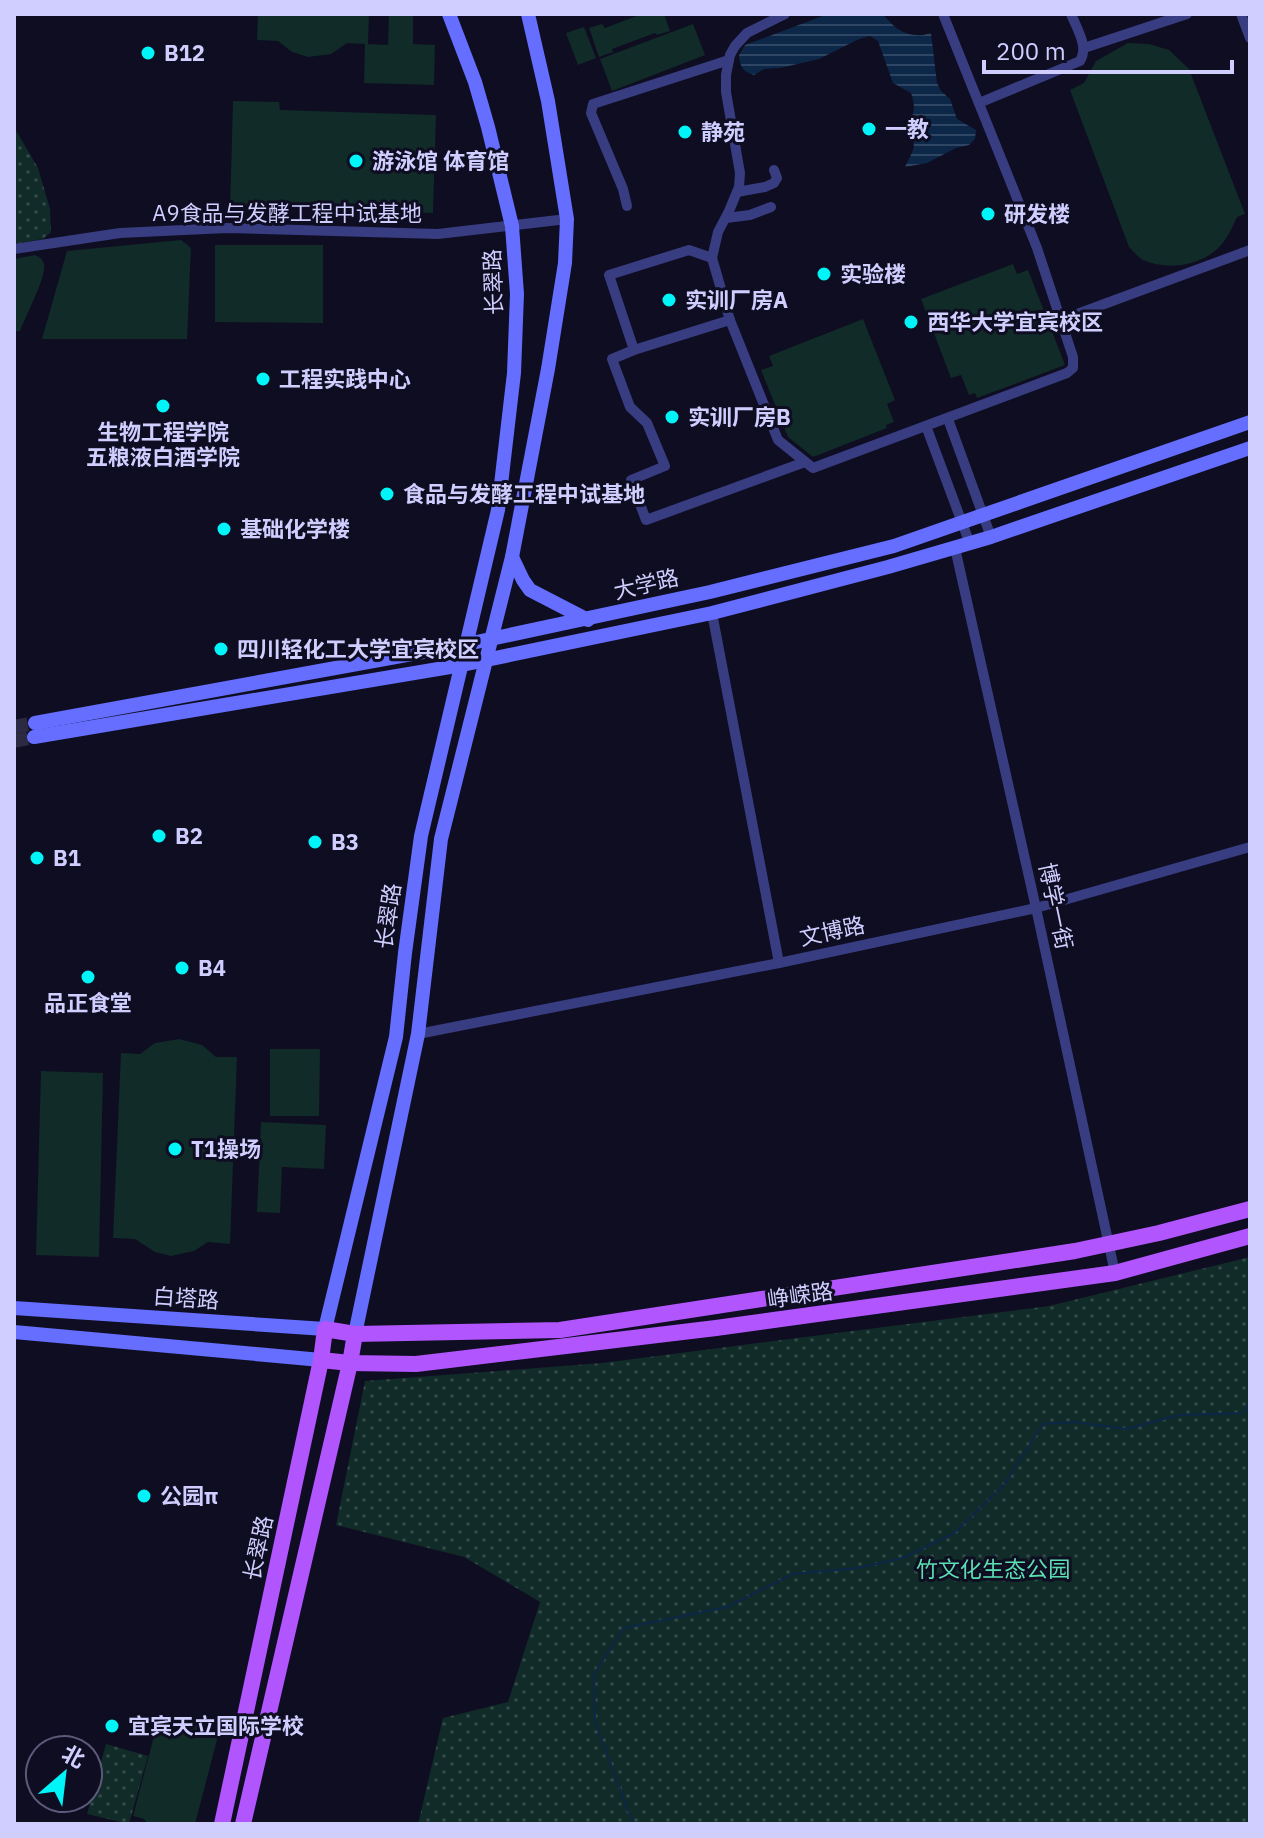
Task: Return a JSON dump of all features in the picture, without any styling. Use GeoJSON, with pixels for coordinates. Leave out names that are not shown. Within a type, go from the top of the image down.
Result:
{"type":"FeatureCollection","features":[{"type":"Feature","properties":{"kind":"main road","name":"长翠路"},"geometry":{"type":"LineString","coordinates":[[222,1824],[325,1329],[396,1037],[421,836],[498,510],[514,373],[517,294],[512,226],[480,97],[449,14]]}},
{"type":"Feature","properties":{"kind":"main road","name":"长翠路"},"geometry":{"type":"LineString","coordinates":[[243,1824],[350,1363],[418,1034],[441,839],[527,490],[565,263],[567,219],[548,101],[528,14]]}},
{"type":"Feature","properties":{"kind":"main road","name":"大学路"},"geometry":{"type":"LineString","coordinates":[[1250,422],[894,546],[588,620],[34,730],[462,665],[712,613],[970,544],[1250,448]]}},
{"type":"Feature","properties":{"kind":"main road"},"geometry":{"type":"LineString","coordinates":[[512,557],[530,590],[588,620]]}},
{"type":"Feature","properties":{"kind":"main road","name":"峥嵘路"},"geometry":{"type":"LineString","coordinates":[[355,1334],[560,1330],[1075,1251],[1250,1209]]}},
{"type":"Feature","properties":{"kind":"main road","name":"峥嵘路"},"geometry":{"type":"LineString","coordinates":[[350,1363],[432,1363],[716,1328],[1115,1273],[1250,1236]]}},
{"type":"Feature","properties":{"kind":"main road","name":"白塔路"},"geometry":{"type":"LineString","coordinates":[[14,1308],[325,1329],[355,1334]]}},
{"type":"Feature","properties":{"kind":"main road"},"geometry":{"type":"LineString","coordinates":[[14,1332],[350,1363]]}},
{"type":"Feature","properties":{"kind":"street"},"geometry":{"type":"LineString","coordinates":[[779,15],[747,33],[735,46],[729,60],[726,92],[740,173],[737,192],[718,232],[712,258],[730,320],[778,440],[813,468],[948,419],[1073,368],[1073,357],[1037,248],[943,14]]}},
{"type":"Feature","properties":{"kind":"street"},"geometry":{"type":"LineString","coordinates":[[979,103],[1080,61],[1084,48],[1071,14]]}},
{"type":"Feature","properties":{"kind":"street"},"geometry":{"type":"LineString","coordinates":[[1084,48],[1187,14]]}},
{"type":"Feature","properties":{"kind":"street"},"geometry":{"type":"LineString","coordinates":[[1241,14],[1250,38]]}},
{"type":"Feature","properties":{"kind":"street"},"geometry":{"type":"LineString","coordinates":[[627,206],[623,189],[591,113],[593,104],[729,60]]}},
{"type":"Feature","properties":{"kind":"street"},"geometry":{"type":"LineString","coordinates":[[737,192],[770,185],[777,178],[774,170]]}},
{"type":"Feature","properties":{"kind":"street"},"geometry":{"type":"LineString","coordinates":[[726,218],[750,215],[771,207]]}},
{"type":"Feature","properties":{"kind":"street","name":"A9食品与发酵工程中试基地"},"geometry":{"type":"LineString","coordinates":[[14,249],[120,233],[199,229],[438,234],[567,219]]}},
{"type":"Feature","properties":{"kind":"street"},"geometry":{"type":"LineString","coordinates":[[634,350],[609,275],[689,250],[712,258]]}},
{"type":"Feature","properties":{"kind":"street"},"geometry":{"type":"LineString","coordinates":[[1061,320],[1250,250]]}},
{"type":"Feature","properties":{"kind":"street"},"geometry":{"type":"LineString","coordinates":[[730,320],[612,359],[630,407],[647,423],[665,466],[631,480],[646,520],[805,462]]}},
{"type":"Feature","properties":{"kind":"street"},"geometry":{"type":"LineString","coordinates":[[948,419],[991,537]]}},
{"type":"Feature","properties":{"kind":"street"},"geometry":{"type":"LineString","coordinates":[[926,426],[970,544]]}},
{"type":"Feature","properties":{"kind":"street","name":"博学一街"},"geometry":{"type":"LineString","coordinates":[[955,548],[1115,1273]]}},
{"type":"Feature","properties":{"kind":"street"},"geometry":{"type":"LineString","coordinates":[[712,613],[779,963]]}},
{"type":"Feature","properties":{"kind":"street","name":"文博路"},"geometry":{"type":"LineString","coordinates":[[418,1034],[779,963],[1036,908],[1250,847]]}},
{"type":"Feature","properties":{"kind":"green space"},"geometry":{"type":"Polygon","coordinates":[[[258,14],[369,14],[368,44],[388,45],[389,14],[413,14],[413,44],[435,45],[434,85],[364,83],[365,44],[347,43],[331,54],[308,57],[292,52],[278,41],[257,40],[258,14]]]}},
{"type":"Feature","properties":{"kind":"green space"},"geometry":{"type":"Polygon","coordinates":[[[642,14],[664,14],[670,31],[655,33],[599,57],[589,28],[602,24],[605,28],[642,14]]]}},
{"type":"Feature","properties":{"kind":"green space"},"geometry":{"type":"Polygon","coordinates":[[[693,24],[705,55],[612,91],[600,59],[693,24]]]}},
{"type":"Feature","properties":{"kind":"green space"},"geometry":{"type":"Polygon","coordinates":[[[584,27],[596,58],[578,65],[566,33],[584,27]]]}},
{"type":"Feature","properties":{"kind":"green space"},"geometry":{"type":"Polygon","coordinates":[[[1128,43],[1149,44],[1169,50],[1189,69],[1245,214],[1237,217],[1218,249],[1188,264],[1154,264],[1141,259],[1129,247],[1070,90],[1084,83],[1096,61],[1128,43]]]}},
{"type":"Feature","properties":{"kind":"green space","name":"游泳馆 体育馆"},"geometry":{"type":"Polygon","coordinates":[[[233,101],[279,102],[280,110],[436,115],[433,213],[277,207],[276,213],[230,211],[233,101]]]}},
{"type":"Feature","properties":{"kind":"green space"},"geometry":{"type":"Polygon","coordinates":[[[14,127],[38,168],[50,209],[51,232],[43,239],[14,244],[14,127]]]}},
{"type":"Feature","properties":{"kind":"green space"},"geometry":{"type":"Polygon","coordinates":[[[181,240],[191,248],[187,339],[42,339],[67,251],[181,240]]]}},
{"type":"Feature","properties":{"kind":"green space"},"geometry":{"type":"Polygon","coordinates":[[[215,245],[323,245],[323,323],[215,322],[215,245]]]}},
{"type":"Feature","properties":{"kind":"green space"},"geometry":{"type":"Polygon","coordinates":[[[35,255],[43,262],[42,278],[20,331],[14,331],[14,259],[35,255]]]}},
{"type":"Feature","properties":{"kind":"green space"},"geometry":{"type":"Polygon","coordinates":[[[1013,264],[1017,274],[1028,270],[1065,365],[977,398],[975,393],[969,395],[961,375],[951,378],[921,299],[1013,264]]]}},
{"type":"Feature","properties":{"kind":"green space"},"geometry":{"type":"Polygon","coordinates":[[[863,319],[895,400],[887,404],[894,422],[886,425],[887,428],[813,457],[788,437],[761,370],[773,366],[769,356],[863,319]]]}},
{"type":"Feature","properties":{"kind":"green space"},"geometry":{"type":"Polygon","coordinates":[[[179,1039],[202,1045],[216,1057],[237,1057],[230,1244],[208,1242],[194,1251],[171,1256],[155,1252],[135,1239],[113,1238],[121,1053],[140,1054],[155,1043],[179,1039]]]}},
{"type":"Feature","properties":{"kind":"green space"},"geometry":{"type":"Polygon","coordinates":[[[270,1049],[320,1049],[319,1116],[270,1116],[270,1049]]]}},
{"type":"Feature","properties":{"kind":"green space"},"geometry":{"type":"Polygon","coordinates":[[[41,1071],[103,1073],[99,1257],[36,1255],[41,1071]]]}},
{"type":"Feature","properties":{"kind":"green space"},"geometry":{"type":"Polygon","coordinates":[[[261,1122],[326,1125],[324,1169],[282,1167],[280,1213],[257,1212],[261,1122]]]}},
{"type":"Feature","properties":{"kind":"green space","name":"竹文化生态公园"},"geometry":{"type":"Polygon","coordinates":[[[1250,1257],[1250,1824],[418,1824],[443,1718],[508,1702],[540,1602],[464,1557],[336,1525],[365,1381],[602,1363],[1049,1306],[1250,1257]]]}},
{"type":"Feature","properties":{"kind":"green space"},"geometry":{"type":"Polygon","coordinates":[[[182,1718],[218,1736],[195,1824],[148,1824],[144,1819],[133,1816],[158,1721],[167,1723],[182,1718]]]}},
{"type":"Feature","properties":{"kind":"green space"},"geometry":{"type":"Polygon","coordinates":[[[106,1744],[148,1756],[129,1824],[87,1814],[104,1814],[106,1744]]]}},
{"type":"Feature","properties":{"kind":"water"},"geometry":{"type":"Polygon","coordinates":[[[828,14],[883,14],[904,32],[916,35],[931,33],[937,83],[950,99],[957,119],[976,130],[975,139],[969,145],[927,163],[905,167],[914,147],[908,126],[914,110],[913,98],[911,93],[893,83],[878,41],[870,36],[819,59],[764,69],[754,75],[740,63],[739,55],[745,45],[828,14]]]}},
{"type":"Feature","properties":{"kind":"waterway"},"geometry":{"type":"LineString","coordinates":[[633,1824],[595,1722],[594,1674],[624,1628],[727,1607],[793,1574],[857,1568],[903,1558],[954,1533],[1004,1485],[1043,1424],[1075,1422],[1126,1429],[1180,1415],[1242,1413],[1250,1403]]}},
{"type":"Feature","properties":{"kind":"tunnel"},"geometry":{"type":"LineString","coordinates":[[14,727],[35,723]]}},
{"type":"Feature","properties":{"kind":"tunnel"},"geometry":{"type":"LineString","coordinates":[[14,741],[34,737]]}},
{"type":"Feature","properties":{"kind":"place","name":"B12"},"geometry":{"type":"Point","coordinates":[148,53]}},
{"type":"Feature","properties":{"kind":"place","name":"一教"},"geometry":{"type":"Point","coordinates":[869,129]}},
{"type":"Feature","properties":{"kind":"place","name":"静苑"},"geometry":{"type":"Point","coordinates":[685,132]}},
{"type":"Feature","properties":{"kind":"place","name":"游泳馆 体育馆"},"geometry":{"type":"Point","coordinates":[356,161]}},
{"type":"Feature","properties":{"kind":"place","name":"研发楼"},"geometry":{"type":"Point","coordinates":[988,214]}},
{"type":"Feature","properties":{"kind":"place","name":"实验楼"},"geometry":{"type":"Point","coordinates":[824,274]}},
{"type":"Feature","properties":{"kind":"place","name":"实训厂房A"},"geometry":{"type":"Point","coordinates":[669,300]}},
{"type":"Feature","properties":{"kind":"place","name":"西华大学宜宾校区"},"geometry":{"type":"Point","coordinates":[911,322]}},
{"type":"Feature","properties":{"kind":"place","name":"工程实践中心"},"geometry":{"type":"Point","coordinates":[263,379]}},
{"type":"Feature","properties":{"kind":"place","name":"生物工程学院 五粮液白酒学院"},"geometry":{"type":"Point","coordinates":[163,406]}},
{"type":"Feature","properties":{"kind":"place","name":"实训厂房B"},"geometry":{"type":"Point","coordinates":[672,417]}},
{"type":"Feature","properties":{"kind":"place","name":"食品与发酵工程中试基地"},"geometry":{"type":"Point","coordinates":[387,494]}},
{"type":"Feature","properties":{"kind":"place","name":"基础化学楼"},"geometry":{"type":"Point","coordinates":[224,529]}},
{"type":"Feature","properties":{"kind":"place","name":"四川轻化工大学宜宾校区"},"geometry":{"type":"Point","coordinates":[221,649]}},
{"type":"Feature","properties":{"kind":"place","name":"B2"},"geometry":{"type":"Point","coordinates":[159,836]}},
{"type":"Feature","properties":{"kind":"place","name":"B3"},"geometry":{"type":"Point","coordinates":[315,842]}},
{"type":"Feature","properties":{"kind":"place","name":"B1"},"geometry":{"type":"Point","coordinates":[37,858]}},
{"type":"Feature","properties":{"kind":"place","name":"B4"},"geometry":{"type":"Point","coordinates":[182,968]}},
{"type":"Feature","properties":{"kind":"place","name":"品正食堂"},"geometry":{"type":"Point","coordinates":[88,977]}},
{"type":"Feature","properties":{"kind":"place","name":"T1操场"},"geometry":{"type":"Point","coordinates":[175,1149]}},
{"type":"Feature","properties":{"kind":"place","name":"公园π"},"geometry":{"type":"Point","coordinates":[144,1496]}},
{"type":"Feature","properties":{"kind":"place","name":"宜宾天立国际学校"},"geometry":{"type":"Point","coordinates":[112,1726]}}]}
